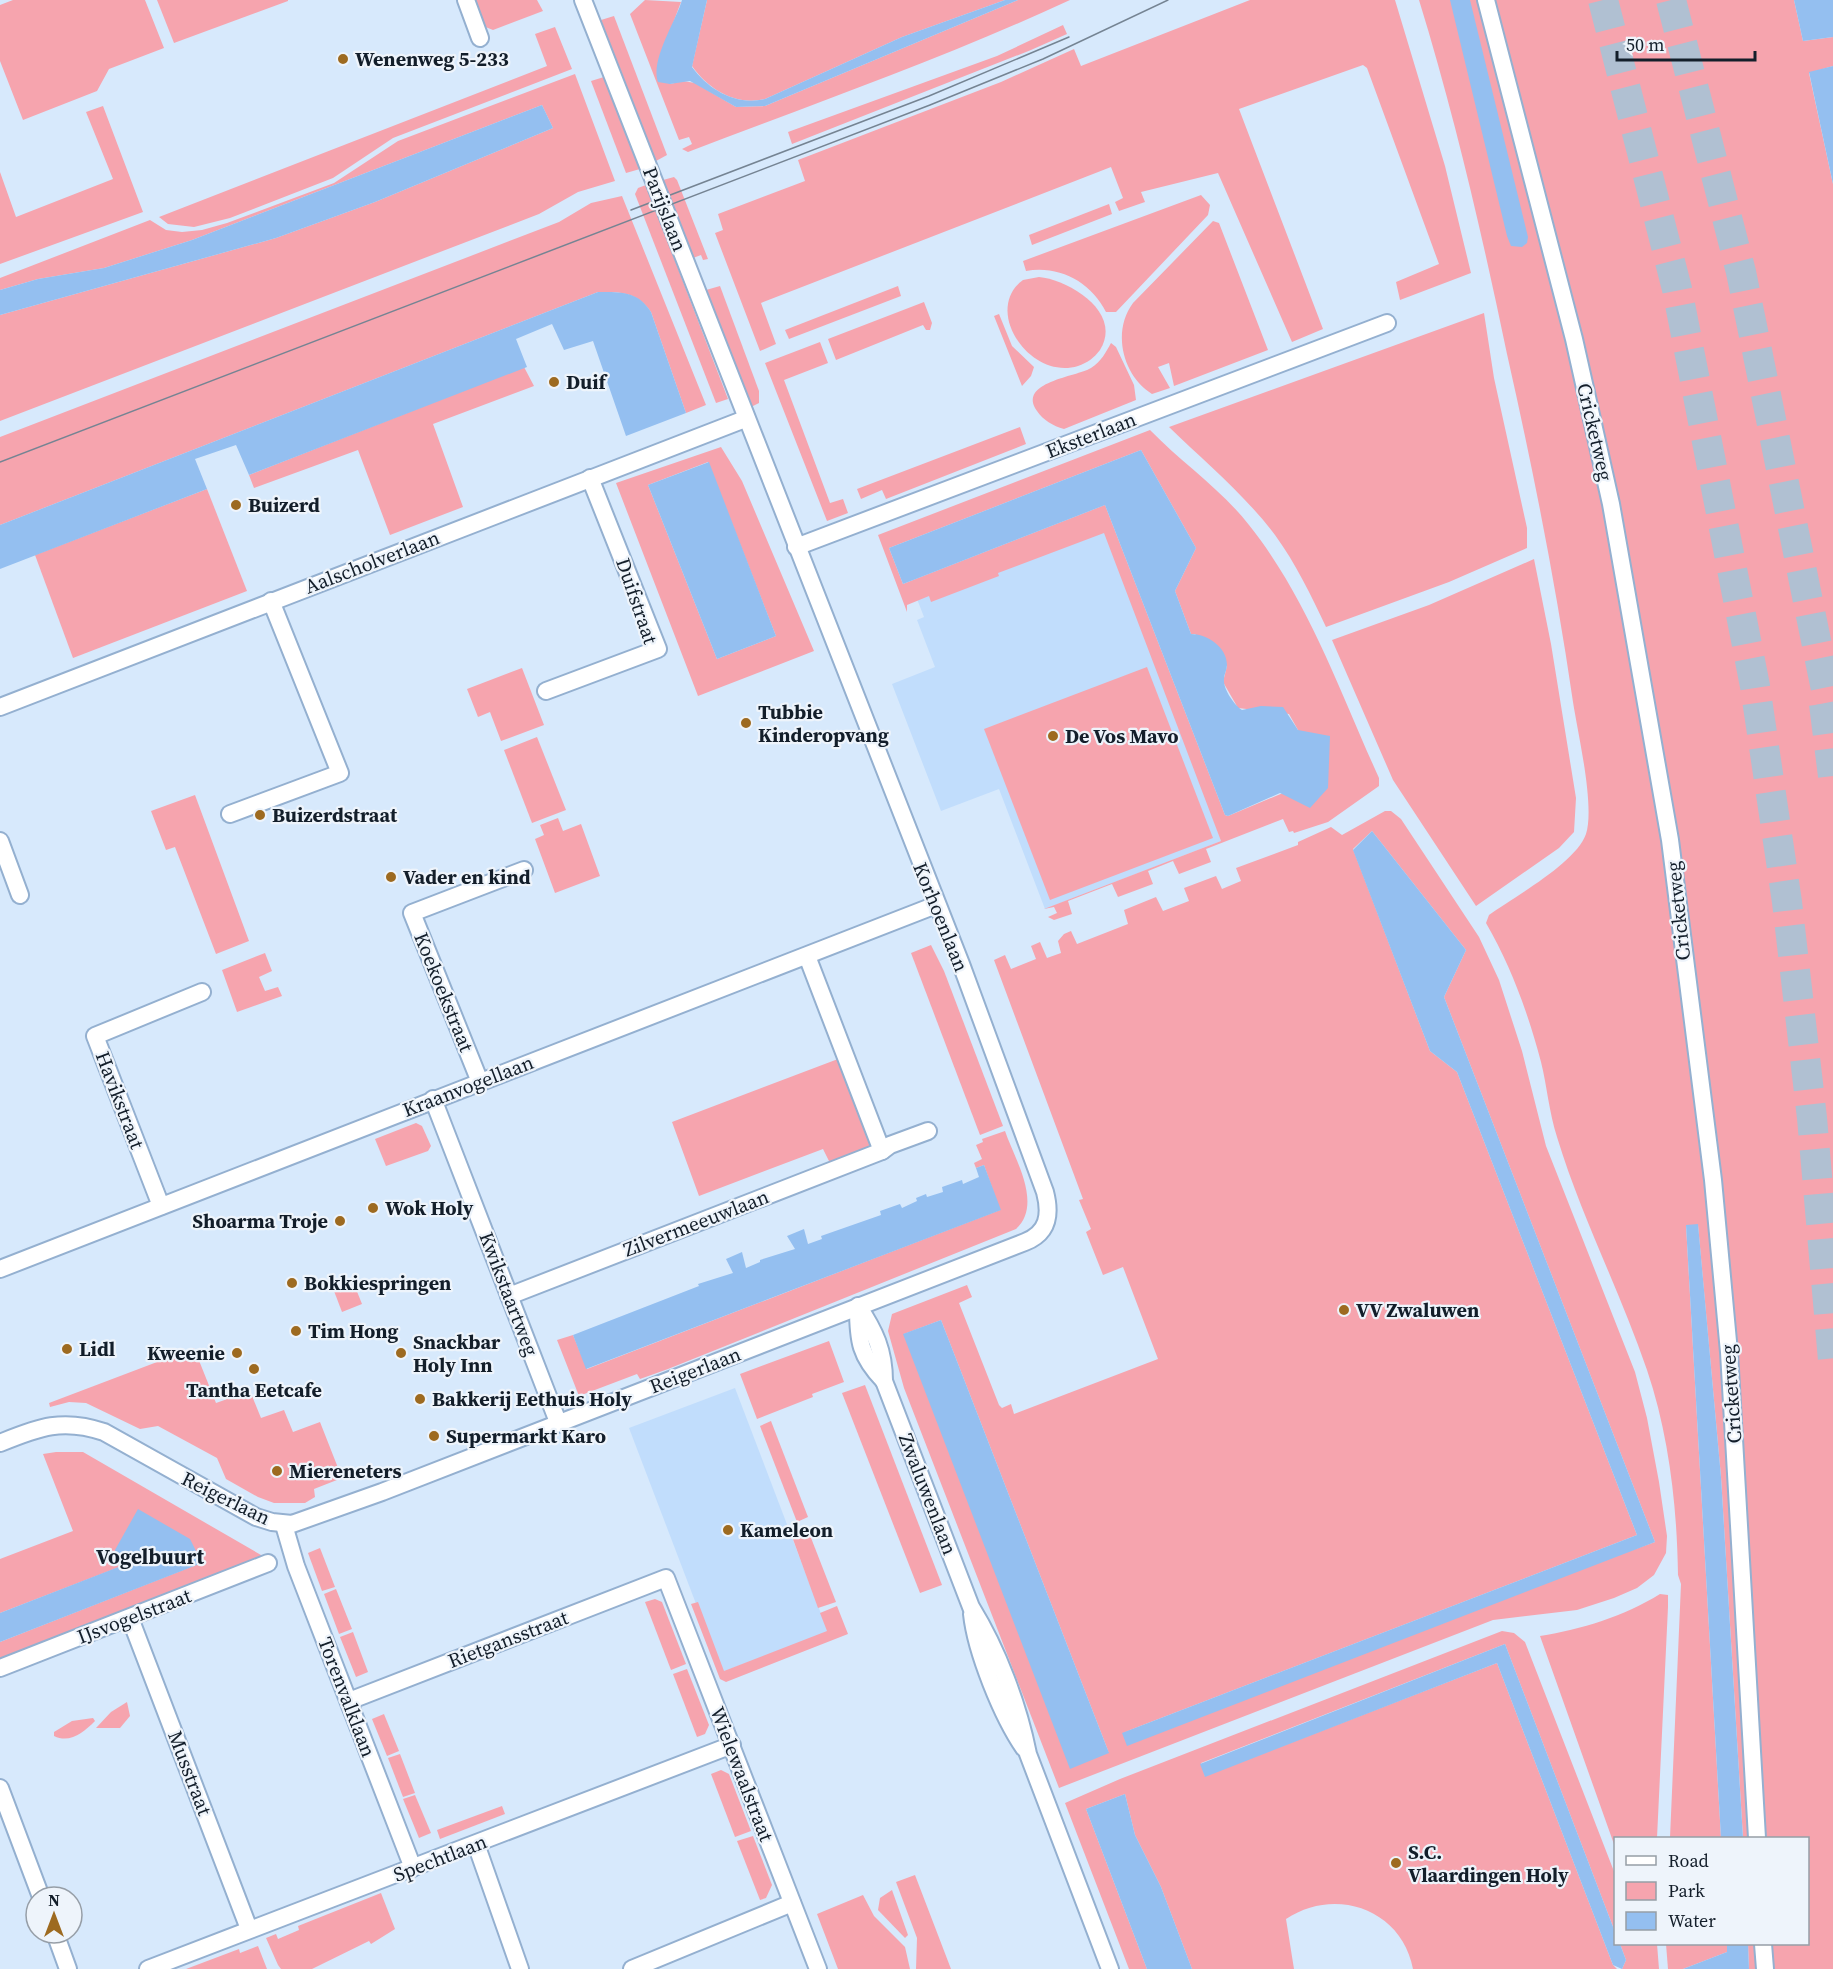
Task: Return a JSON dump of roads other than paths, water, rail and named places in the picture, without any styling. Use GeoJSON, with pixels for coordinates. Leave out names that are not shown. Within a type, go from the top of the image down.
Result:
{"type":"FeatureCollection","features":[{"type":"Feature","properties":{"kind":"street"},"geometry":{"type":"LineString","coordinates":[[466,0],[480,38]]}},
{"type":"Feature","properties":{"kind":"street","name":"Parijslaan"},"geometry":{"type":"LineString","coordinates":[[583,0],[745,419]]}},
{"type":"Feature","properties":{"kind":"street","name":"Cricketweg"},"geometry":{"type":"LineString","coordinates":[[1486,0],[1571,328],[1606,482],[1670,840],[1713,1180],[1729,1352],[1757,1837]]}},
{"type":"Feature","properties":{"kind":"street","name":"Eksterlaan"},"geometry":{"type":"LineString","coordinates":[[796,547],[1387,323]]}},
{"type":"Feature","properties":{"kind":"street","name":"Aalscholverlaan"},"geometry":{"type":"LineString","coordinates":[[0,707],[745,419]]}},
{"type":"Feature","properties":{"kind":"street","name":"Korhoenlaan"},"geometry":{"type":"LineString","coordinates":[[745,419],[961,964],[1045,1192],[1048,1215],[1044,1228],[1036,1238],[858,1306]]}},
{"type":"Feature","properties":{"kind":"street","name":"Duifstraat"},"geometry":{"type":"LineString","coordinates":[[546,691],[658,650],[590,478]]}},
{"type":"Feature","properties":{"kind":"street"},"geometry":{"type":"LineString","coordinates":[[230,814],[340,773],[271,601]]}},
{"type":"Feature","properties":{"kind":"street"},"geometry":{"type":"LineString","coordinates":[[0,841],[20,895]]}},
{"type":"Feature","properties":{"kind":"street","name":"Koekoekstraat"},"geometry":{"type":"LineString","coordinates":[[480,1082],[412,913],[524,870]]}},
{"type":"Feature","properties":{"kind":"street","name":"Kraanvogellaan"},"geometry":{"type":"LineString","coordinates":[[0,1269],[936,905]]}},
{"type":"Feature","properties":{"kind":"street"},"geometry":{"type":"LineString","coordinates":[[807,956],[882,1151]]}},
{"type":"Feature","properties":{"kind":"street","name":"Havikstraat"},"geometry":{"type":"LineString","coordinates":[[161,1206],[94,1036],[202,992]]}},
{"type":"Feature","properties":{"kind":"street","name":"Kwikstaartweg"},"geometry":{"type":"LineString","coordinates":[[433,1099],[558,1422]]}},
{"type":"Feature","properties":{"kind":"street","name":"Zilvermeeuwlaan"},"geometry":{"type":"LineString","coordinates":[[510,1296],[928,1131]]}},
{"type":"Feature","properties":{"kind":"street","name":"Zwaluwenlaan"},"geometry":{"type":"LineString","coordinates":[[858,1306],[874,1331],[884,1359],[884,1382],[971,1607],[974,1633],[1010,1728],[1028,1754],[1110,1969]]}},
{"type":"Feature","properties":{"kind":"street","name":"Reigerlaan"},"geometry":{"type":"LineString","coordinates":[[0,1443],[56,1423],[80,1424],[104,1432],[256,1517],[284,1525],[312,1518],[858,1306]]}},
{"type":"Feature","properties":{"kind":"street","name":"Torenvalklaan"},"geometry":{"type":"LineString","coordinates":[[284,1525],[296,1566],[413,1868]]}},
{"type":"Feature","properties":{"kind":"street","name":"IJsvogelstraat"},"geometry":{"type":"LineString","coordinates":[[0,1668],[268,1563]]}},
{"type":"Feature","properties":{"kind":"street","name":"Rietgansstraat"},"geometry":{"type":"LineString","coordinates":[[349,1701],[666,1578]]}},
{"type":"Feature","properties":{"kind":"street","name":"Wielewaalstraat"},"geometry":{"type":"LineString","coordinates":[[666,1578],[818,1969]]}},
{"type":"Feature","properties":{"kind":"street","name":"Musstraat"},"geometry":{"type":"LineString","coordinates":[[130,1618],[249,1929]]}},
{"type":"Feature","properties":{"kind":"street","name":"Spechtlaan"},"geometry":{"type":"LineString","coordinates":[[148,1969],[732,1745]]}},
{"type":"Feature","properties":{"kind":"street"},"geometry":{"type":"LineString","coordinates":[[0,1788],[36,1885]]}},
{"type":"Feature","properties":{"kind":"street"},"geometry":{"type":"LineString","coordinates":[[476,1844],[520,1969]]}},
{"type":"Feature","properties":{"kind":"street"},"geometry":{"type":"LineString","coordinates":[[632,1969],[792,1903]]}},
{"type":"Feature","properties":{"kind":"street"},"geometry":{"type":"LineString","coordinates":[[59,1945],[68,1969]]}},
{"type":"Feature","properties":{"kind":"street"},"geometry":{"type":"LineString","coordinates":[[1763,1945],[1765,1969]]}},
{"type":"Feature","properties":{"kind":"water"},"geometry":{"type":"Polygon","coordinates":[[[682,0],[707,0],[692,67],[706,83],[724,94],[754,101],[765,99],[902,37],[1005,0],[1018,0],[765,106],[736,107],[690,81],[670,84],[658,82],[656,73],[660,52],[682,0]]]}},
{"type":"Feature","properties":{"kind":"water"},"geometry":{"type":"Polygon","coordinates":[[[1450,0],[1470,0],[1528,237],[1527,243],[1522,247],[1511,246],[1507,236],[1450,0]]]}},
{"type":"Feature","properties":{"kind":"water"},"geometry":{"type":"Polygon","coordinates":[[[1794,0],[1833,0],[1833,37],[1803,41],[1794,0]]]}},
{"type":"Feature","properties":{"kind":"water"},"geometry":{"type":"Polygon","coordinates":[[[1833,66],[1833,184],[1809,72],[1833,66]]]}},
{"type":"Feature","properties":{"kind":"water"},"geometry":{"type":"Polygon","coordinates":[[[542,105],[553,128],[375,202],[276,238],[0,315],[0,290],[38,279],[104,268],[192,240],[542,105]]]}},
{"type":"Feature","properties":{"kind":"water"},"geometry":{"type":"Polygon","coordinates":[[[598,292],[628,294],[635,296],[646,305],[651,312],[686,413],[626,436],[593,341],[564,350],[552,324],[516,339],[527,367],[249,475],[236,445],[195,459],[207,489],[0,569],[0,525],[598,292]]]}},
{"type":"Feature","properties":{"kind":"water"},"geometry":{"type":"Polygon","coordinates":[[[1141,450],[1196,548],[1175,591],[1191,634],[1209,639],[1224,653],[1227,665],[1224,683],[1230,696],[1242,710],[1261,706],[1283,707],[1298,730],[1330,736],[1328,788],[1310,808],[1280,793],[1228,816],[1225,815],[1105,505],[903,584],[889,548],[1141,450]]]}},
{"type":"Feature","properties":{"kind":"water"},"geometry":{"type":"Polygon","coordinates":[[[709,462],[776,636],[717,659],[648,485],[709,462]]]}},
{"type":"Feature","properties":{"kind":"water"},"geometry":{"type":"Polygon","coordinates":[[[1372,831],[1466,950],[1444,997],[1655,1542],[1127,1746],[1122,1733],[1637,1535],[1457,1072],[1430,1051],[1353,850],[1372,831]]]}},
{"type":"Feature","properties":{"kind":"water"},"geometry":{"type":"Polygon","coordinates":[[[984,1165],[1001,1210],[586,1369],[573,1335],[699,1286],[698,1284],[733,1273],[726,1259],[742,1252],[746,1268],[760,1260],[795,1249],[787,1236],[804,1229],[808,1244],[822,1239],[821,1236],[881,1215],[880,1211],[900,1204],[902,1208],[926,1194],[927,1197],[943,1192],[942,1187],[962,1180],[963,1184],[979,1177],[976,1168],[984,1165]]]}},
{"type":"Feature","properties":{"kind":"water"},"geometry":{"type":"Polygon","coordinates":[[[1698,1224],[1721,1477],[1743,1837],[1721,1837],[1686,1225],[1698,1224]]]}},
{"type":"Feature","properties":{"kind":"water"},"geometry":{"type":"Polygon","coordinates":[[[941,1320],[1109,1753],[1070,1769],[903,1334],[941,1320]]]}},
{"type":"Feature","properties":{"kind":"water"},"geometry":{"type":"Polygon","coordinates":[[[138,1509],[190,1539],[202,1563],[0,1642],[0,1613],[121,1566],[115,1550],[138,1509]]]}},
{"type":"Feature","properties":{"kind":"water"},"geometry":{"type":"Polygon","coordinates":[[[1505,1644],[1614,1929],[1614,1945],[1620,1945],[1626,1960],[1622,1969],[1613,1965],[1497,1663],[1205,1777],[1200,1764],[1505,1644]]]}},
{"type":"Feature","properties":{"kind":"water"},"geometry":{"type":"Polygon","coordinates":[[[1125,1794],[1135,1835],[1161,1887],[1192,1969],[1147,1969],[1086,1809],[1125,1794]]]}},
{"type":"Feature","properties":{"kind":"water"},"geometry":{"type":"Polygon","coordinates":[[[1727,1945],[1748,1945],[1749,1969],[1683,1969],[1727,1952],[1727,1945]]]}},
{"type":"Feature","properties":{"kind":"tunnel"},"geometry":{"type":"LineString","coordinates":[[1603,0],[1677,289],[1755,686],[1787,902],[1812,1118],[1833,1360]]}},
{"type":"Feature","properties":{"kind":"tunnel"},"geometry":{"type":"LineString","coordinates":[[1671,0],[1741,272],[1833,724]]}},
{"type":"Feature","properties":{"kind":"tunnel"},"geometry":{"type":"LineString","coordinates":[[1824,704],[1833,776]]}},
{"type":"Feature","properties":{"kind":"tram line"},"geometry":{"type":"LineString","coordinates":[[0,462],[930,105],[1043,59],[1168,0]]}},
{"type":"Feature","properties":{"kind":"tram line"},"geometry":{"type":"LineString","coordinates":[[631,210],[929,96],[1069,37]]}},
{"type":"Feature","properties":{"kind":"place","name":"Wenenweg 5-233"},"geometry":{"type":"Point","coordinates":[343,59]}},
{"type":"Feature","properties":{"kind":"place","name":"Duif"},"geometry":{"type":"Point","coordinates":[554,382]}},
{"type":"Feature","properties":{"kind":"place","name":"Buizerd"},"geometry":{"type":"Point","coordinates":[236,505]}},
{"type":"Feature","properties":{"kind":"place","name":"Tubbie Kinderopvang"},"geometry":{"type":"Point","coordinates":[746,723]}},
{"type":"Feature","properties":{"kind":"place","name":"De Vos Mavo"},"geometry":{"type":"Point","coordinates":[1053,736]}},
{"type":"Feature","properties":{"kind":"place","name":"Buizerdstraat"},"geometry":{"type":"Point","coordinates":[260,815]}},
{"type":"Feature","properties":{"kind":"place","name":"Vader en kind"},"geometry":{"type":"Point","coordinates":[391,877]}},
{"type":"Feature","properties":{"kind":"place","name":"Wok Holy"},"geometry":{"type":"Point","coordinates":[373,1208]}},
{"type":"Feature","properties":{"kind":"place","name":"Shoarma Troje"},"geometry":{"type":"Point","coordinates":[340,1221]}},
{"type":"Feature","properties":{"kind":"place","name":"Bokkiespringen"},"geometry":{"type":"Point","coordinates":[292,1283]}},
{"type":"Feature","properties":{"kind":"place","name":"VV Zwaluwen"},"geometry":{"type":"Point","coordinates":[1344,1310]}},
{"type":"Feature","properties":{"kind":"place","name":"Tim Hong"},"geometry":{"type":"Point","coordinates":[296,1331]}},
{"type":"Feature","properties":{"kind":"place","name":"Lidl"},"geometry":{"type":"Point","coordinates":[67,1349]}},
{"type":"Feature","properties":{"kind":"place","name":"Kweenie"},"geometry":{"type":"Point","coordinates":[237,1353]}},
{"type":"Feature","properties":{"kind":"place","name":"Snackbar Holy Inn"},"geometry":{"type":"Point","coordinates":[401,1353]}},
{"type":"Feature","properties":{"kind":"place","name":"Tantha Eetcafe"},"geometry":{"type":"Point","coordinates":[254,1369]}},
{"type":"Feature","properties":{"kind":"place","name":"Bakkerij Eethuis Holy"},"geometry":{"type":"Point","coordinates":[420,1399]}},
{"type":"Feature","properties":{"kind":"place","name":"Supermarkt Karo"},"geometry":{"type":"Point","coordinates":[434,1436]}},
{"type":"Feature","properties":{"kind":"place","name":"Miereneters"},"geometry":{"type":"Point","coordinates":[277,1471]}},
{"type":"Feature","properties":{"kind":"place","name":"Kameleon"},"geometry":{"type":"Point","coordinates":[728,1530]}},
{"type":"Feature","properties":{"kind":"place","name":"S.C. Vlaardingen Holy"},"geometry":{"type":"Point","coordinates":[1396,1863]}},
{"type":"Feature","properties":{"kind":"district","name":"Vogelbuurt"},"geometry":{"type":"Point","coordinates":[150,1557]}}]}
